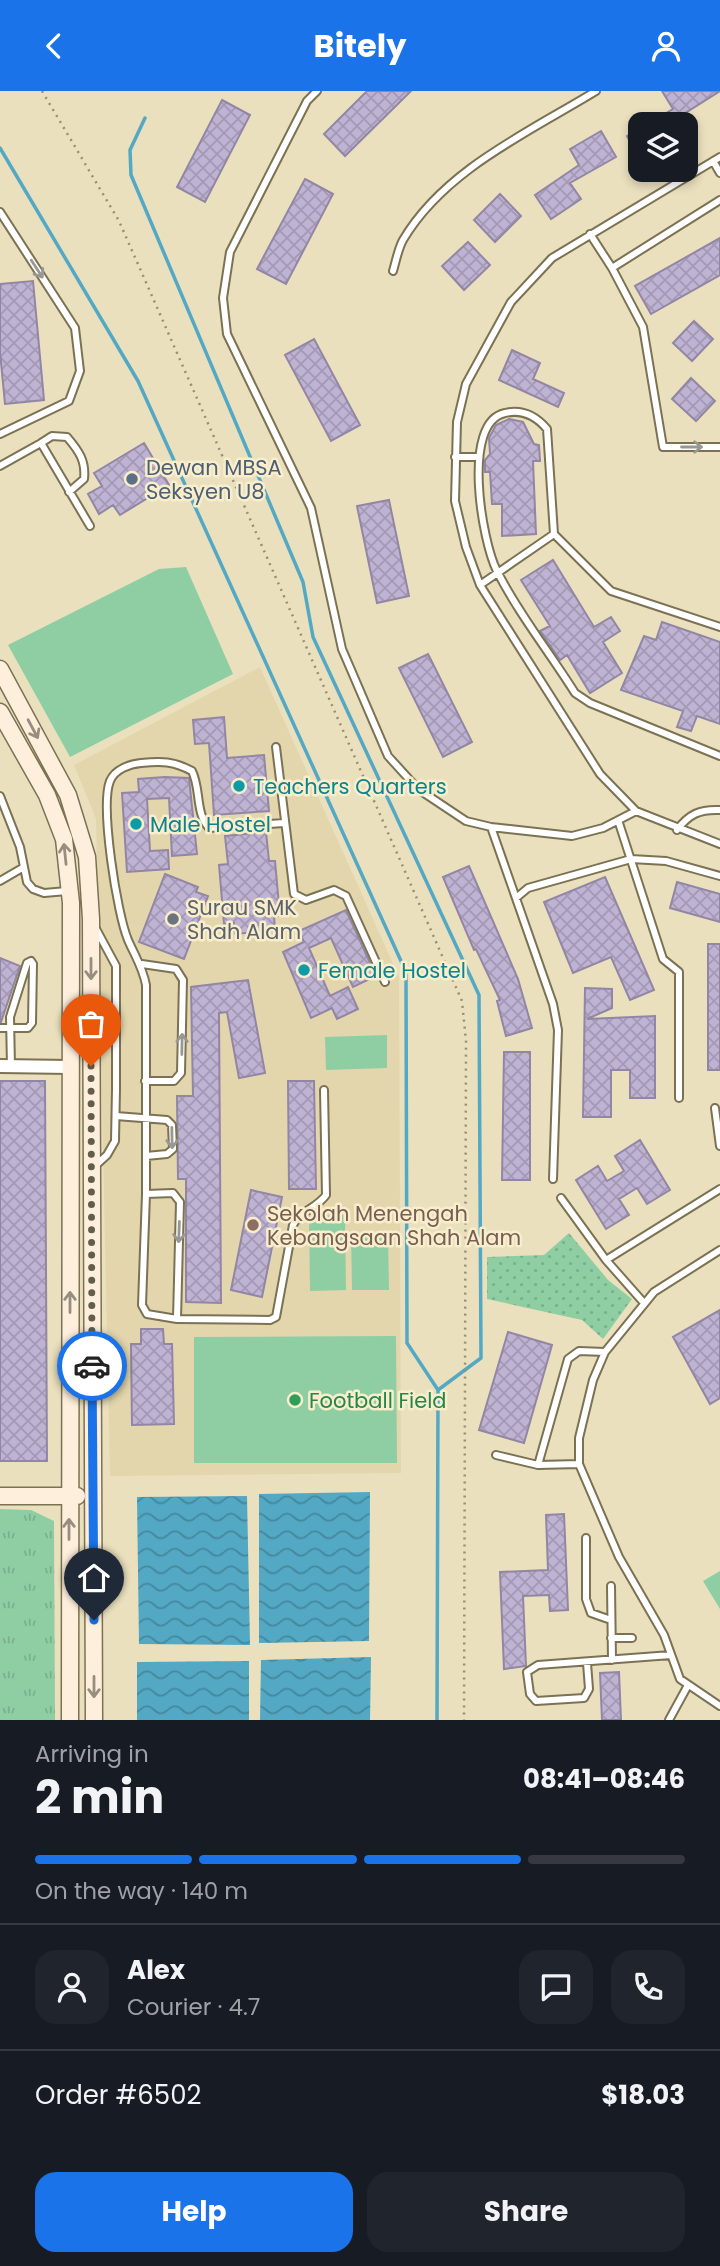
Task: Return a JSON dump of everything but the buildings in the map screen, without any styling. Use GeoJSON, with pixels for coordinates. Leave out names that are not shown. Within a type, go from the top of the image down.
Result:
{"type":"FeatureCollection","features":[{"type":"Feature","properties":{"kind":"street"},"geometry":{"type":"LineString","coordinates":[[0,669],[68,795],[86,857],[91,919],[94,1720]]}},
{"type":"Feature","properties":{"kind":"street"},"geometry":{"type":"LineString","coordinates":[[0,712],[47,795],[64,839],[69,891],[70,1720]]}},
{"type":"Feature","properties":{"kind":"street"},"geometry":{"type":"LineString","coordinates":[[5,1067],[70,1067]]}},
{"type":"Feature","properties":{"kind":"street"},"geometry":{"type":"LineString","coordinates":[[0,1496],[94,1496]]}},
{"type":"Feature","properties":{"kind":"lane"},"geometry":{"type":"LineString","coordinates":[[317,91],[307,101],[230,252],[223,298],[228,334],[311,509],[342,649],[388,756],[418,789],[466,821],[491,827],[572,836],[603,828],[636,811]]}},
{"type":"Feature","properties":{"kind":"lane"},"geometry":{"type":"LineString","coordinates":[[393,271],[402,241],[444,189],[503,148],[596,91]]}},
{"type":"Feature","properties":{"kind":"lane"},"geometry":{"type":"LineString","coordinates":[[720,173],[717,159],[552,258],[511,302],[466,384],[457,422],[455,457],[455,501],[466,547],[480,585],[600,774],[636,811],[720,844]]}},
{"type":"Feature","properties":{"kind":"lane"},"geometry":{"type":"LineString","coordinates":[[612,268],[720,200]]}},
{"type":"Feature","properties":{"kind":"lane"},"geometry":{"type":"LineString","coordinates":[[0,212],[75,327],[80,371],[69,401],[0,434]]}},
{"type":"Feature","properties":{"kind":"lane"},"geometry":{"type":"LineString","coordinates":[[590,235],[612,268],[643,327],[663,447],[720,447]]}},
{"type":"Feature","properties":{"kind":"lane"},"geometry":{"type":"LineString","coordinates":[[720,627],[611,591],[554,534],[547,429],[537,418],[520,412],[502,413],[484,427],[478,457],[486,541],[497,571],[575,693],[590,703],[720,756]]}},
{"type":"Feature","properties":{"kind":"lane"},"geometry":{"type":"LineString","coordinates":[[0,466],[52,436],[67,437],[79,450],[85,466],[84,479],[69,492]]}},
{"type":"Feature","properties":{"kind":"lane"},"geometry":{"type":"LineString","coordinates":[[41,443],[90,526]]}},
{"type":"Feature","properties":{"kind":"lane"},"geometry":{"type":"LineString","coordinates":[[455,457],[478,457]]}},
{"type":"Feature","properties":{"kind":"lane"},"geometry":{"type":"LineString","coordinates":[[480,585],[554,534]]}},
{"type":"Feature","properties":{"kind":"lane"},"geometry":{"type":"LineString","coordinates":[[276,747],[294,894],[306,900],[334,890],[346,896],[385,982]]}},
{"type":"Feature","properties":{"kind":"lane"},"geometry":{"type":"LineString","coordinates":[[284,823],[209,828],[202,820],[197,781],[192,771],[167,760],[130,764],[115,773],[110,781],[107,801],[116,897],[128,941],[142,964],[146,985],[146,1194],[142,1305],[147,1314],[177,1319],[270,1320],[276,1317],[293,1225],[298,1216],[320,1203],[326,1195],[324,1090]]}},
{"type":"Feature","properties":{"kind":"lane"},"geometry":{"type":"LineString","coordinates":[[0,796],[20,847],[27,882],[33,889],[44,893],[69,891]]}},
{"type":"Feature","properties":{"kind":"lane"},"geometry":{"type":"LineString","coordinates":[[677,829],[686,818],[698,811],[720,810]]}},
{"type":"Feature","properties":{"kind":"lane"},"geometry":{"type":"LineString","coordinates":[[618,820],[663,959],[679,971],[679,1098]]}},
{"type":"Feature","properties":{"kind":"lane"},"geometry":{"type":"LineString","coordinates":[[491,827],[553,1004],[558,1030],[554,1179]]}},
{"type":"Feature","properties":{"kind":"lane"},"geometry":{"type":"LineString","coordinates":[[516,898],[528,888],[631,859],[666,861],[720,876]]}},
{"type":"Feature","properties":{"kind":"lane"},"geometry":{"type":"LineString","coordinates":[[0,881],[23,867]]}},
{"type":"Feature","properties":{"kind":"lane"},"geometry":{"type":"LineString","coordinates":[[90,1170],[107,1155],[115,1141],[116,1116],[116,966],[91,919]]}},
{"type":"Feature","properties":{"kind":"lane"},"geometry":{"type":"LineString","coordinates":[[0,1028],[10,1028],[29,1028],[32,1023],[31,961],[27,963],[10,1017],[10,1028],[5,1067]]}},
{"type":"Feature","properties":{"kind":"lane"},"geometry":{"type":"LineString","coordinates":[[142,964],[176,969],[183,980],[181,1073],[174,1081],[145,1081]]}},
{"type":"Feature","properties":{"kind":"lane"},"geometry":{"type":"LineString","coordinates":[[715,1108],[720,1146]]}},
{"type":"Feature","properties":{"kind":"lane"},"geometry":{"type":"LineString","coordinates":[[116,1116],[167,1120],[172,1125],[173,1149],[167,1154],[146,1156]]}},
{"type":"Feature","properties":{"kind":"lane"},"geometry":{"type":"LineString","coordinates":[[606,1260],[720,1189]]}},
{"type":"Feature","properties":{"kind":"lane"},"geometry":{"type":"LineString","coordinates":[[146,1194],[173,1193],[180,1202],[177,1319]]}},
{"type":"Feature","properties":{"kind":"lane"},"geometry":{"type":"LineString","coordinates":[[561,1198],[606,1260],[644,1303]]}},
{"type":"Feature","properties":{"kind":"lane"},"geometry":{"type":"LineString","coordinates":[[720,1250],[654,1291],[605,1352],[593,1380],[579,1438],[579,1464],[619,1557],[664,1635],[680,1679],[687,1687],[720,1706]]}},
{"type":"Feature","properties":{"kind":"lane"},"geometry":{"type":"LineString","coordinates":[[538,1465],[568,1359],[579,1351],[605,1352]]}},
{"type":"Feature","properties":{"kind":"lane"},"geometry":{"type":"LineString","coordinates":[[496,1455],[538,1465],[579,1464]]}},
{"type":"Feature","properties":{"kind":"lane"},"geometry":{"type":"LineString","coordinates":[[586,1538],[586,1599],[592,1613],[611,1620]]}},
{"type":"Feature","properties":{"kind":"lane"},"geometry":{"type":"LineString","coordinates":[[611,1587],[612,1660]]}},
{"type":"Feature","properties":{"kind":"lane"},"geometry":{"type":"LineString","coordinates":[[611,1637],[632,1638]]}},
{"type":"Feature","properties":{"kind":"lane"},"geometry":{"type":"LineString","coordinates":[[587,1663],[589,1689],[584,1698],[536,1700],[530,1694],[527,1672],[532,1667],[671,1655]]}},
{"type":"Feature","properties":{"kind":"lane"},"geometry":{"type":"LineString","coordinates":[[669,1720],[687,1687]]}},
{"type":"Feature","properties":{"kind":"path"},"geometry":{"type":"LineString","coordinates":[[42,91],[120,221],[462,1001],[466,1041],[464,1720]]}},
{"type":"Feature","properties":{"kind":"shaded area","name":"Sekolah Menengah Kebangsaan Shah Alam"},"geometry":{"type":"Polygon","coordinates":[[[260,667],[399,977],[401,1473],[110,1476],[96,819],[74,765],[260,667]]]}},
{"type":"Feature","properties":{"kind":"green space"},"geometry":{"type":"Polygon","coordinates":[[[186,567],[233,674],[70,757],[8,645],[159,569],[186,567]]]}},
{"type":"Feature","properties":{"kind":"green space"},"geometry":{"type":"Polygon","coordinates":[[[387,1035],[387,1068],[326,1070],[325,1037],[387,1035]]]}},
{"type":"Feature","properties":{"kind":"green space"},"geometry":{"type":"Polygon","coordinates":[[[345,1215],[346,1290],[310,1291],[309,1216],[345,1215]]]}},
{"type":"Feature","properties":{"kind":"green space"},"geometry":{"type":"Polygon","coordinates":[[[351,1233],[388,1233],[389,1290],[352,1290],[351,1233]]]}},
{"type":"Feature","properties":{"kind":"green space"},"geometry":{"type":"Polygon","coordinates":[[[569,1233],[608,1280],[632,1299],[603,1339],[582,1320],[487,1299],[487,1257],[544,1255],[569,1233]]]}},
{"type":"Feature","properties":{"kind":"green space","name":"Football Field"},"geometry":{"type":"Polygon","coordinates":[[[396,1336],[397,1463],[194,1463],[194,1337],[396,1336]]]}},
{"type":"Feature","properties":{"kind":"green space"},"geometry":{"type":"Polygon","coordinates":[[[0,1509],[31,1510],[54,1521],[55,1720],[0,1720],[0,1509]]]}},
{"type":"Feature","properties":{"kind":"green space"},"geometry":{"type":"Polygon","coordinates":[[[720,1571],[720,1609],[703,1581],[720,1571]]]}},
{"type":"Feature","properties":{"kind":"water"},"geometry":{"type":"Polygon","coordinates":[[[370,1492],[369,1641],[259,1643],[259,1494],[370,1492]]]}},
{"type":"Feature","properties":{"kind":"water"},"geometry":{"type":"Polygon","coordinates":[[[247,1496],[250,1645],[139,1644],[137,1497],[247,1496]]]}},
{"type":"Feature","properties":{"kind":"water"},"geometry":{"type":"Polygon","coordinates":[[[371,1657],[370,1720],[260,1720],[261,1660],[371,1657]]]}},
{"type":"Feature","properties":{"kind":"water"},"geometry":{"type":"Polygon","coordinates":[[[249,1661],[249,1720],[137,1720],[137,1662],[249,1661]]]}},
{"type":"Feature","properties":{"kind":"waterway"},"geometry":{"type":"LineString","coordinates":[[145,118],[130,150],[131,175],[303,582],[313,637],[479,995],[481,1358],[438,1390]]}},
{"type":"Feature","properties":{"kind":"waterway"},"geometry":{"type":"LineString","coordinates":[[0,148],[138,381],[406,972],[407,1343],[438,1390],[437,1720]]}},
{"type":"Feature","properties":{"kind":"way so far"},"geometry":{"type":"LineString","coordinates":[[91,1066],[92,1366]]}},
{"type":"Feature","properties":{"kind":"place","name":"Dewan MBSA Seksyen U8"},"geometry":{"type":"Point","coordinates":[132,479]}},
{"type":"Feature","properties":{"kind":"place","name":"Teachers Quarters"},"geometry":{"type":"Point","coordinates":[239,786]}},
{"type":"Feature","properties":{"kind":"place","name":"Male Hostel"},"geometry":{"type":"Point","coordinates":[136,824]}},
{"type":"Feature","properties":{"kind":"place","name":"Surau SMK Shah Alam"},"geometry":{"type":"Point","coordinates":[173,919]}},
{"type":"Feature","properties":{"kind":"place","name":"Female Hostel"},"geometry":{"type":"Point","coordinates":[304,970]}},
{"type":"Feature","properties":{"kind":"place","name":"Sekolah Menengah Kebangsaan Shah Alam"},"geometry":{"type":"Point","coordinates":[253,1225]}},
{"type":"Feature","properties":{"kind":"place","name":"Football Field"},"geometry":{"type":"Point","coordinates":[295,1400]}},
{"type":"Feature","properties":{"kind":"route"},"geometry":{"type":"LineString","coordinates":[[92,1366],[94,1620]]}}]}
